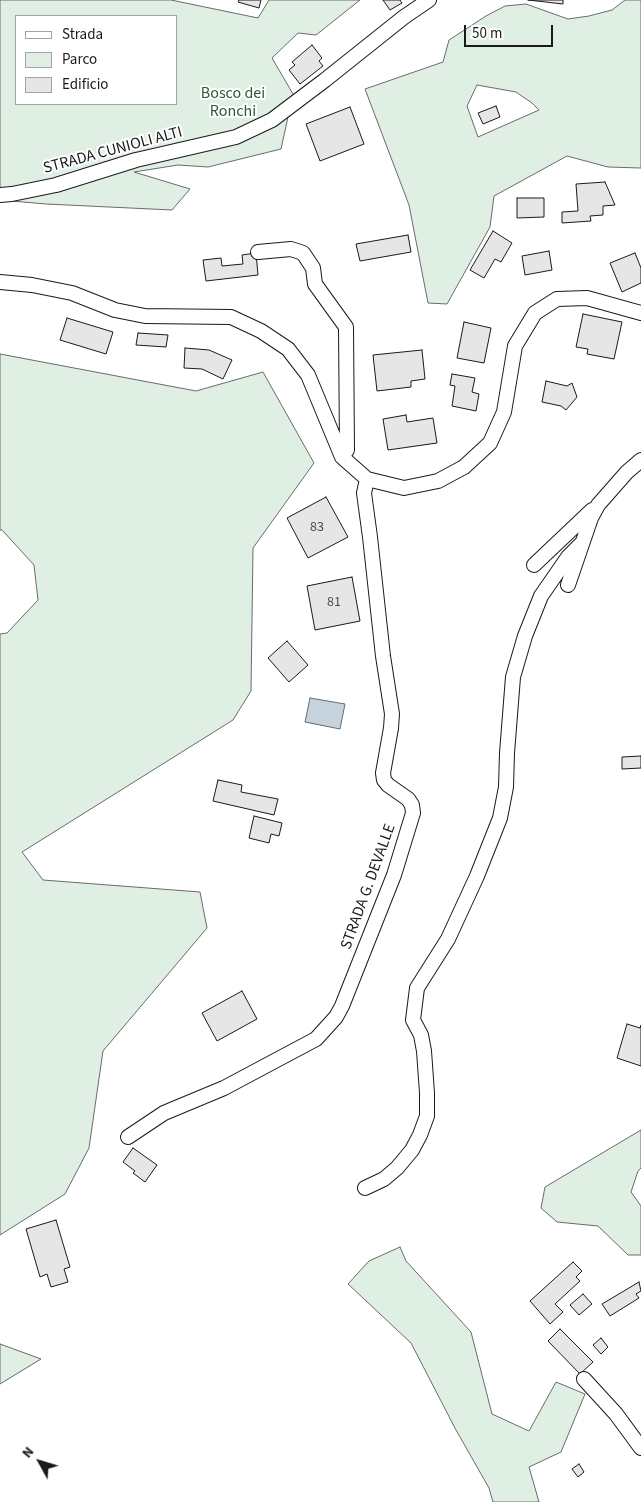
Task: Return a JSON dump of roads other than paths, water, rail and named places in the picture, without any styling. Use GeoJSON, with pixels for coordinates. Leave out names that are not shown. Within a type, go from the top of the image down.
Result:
{"type":"FeatureCollection","features":[{"type":"Feature","properties":{"kind":"street","name":"STRADA CUNIOLI ALTI"},"geometry":{"type":"LineString","coordinates":[[0,195],[56,185],[136,160],[236,138],[272,120],[404,17],[429,0]]}},
{"type":"Feature","properties":{"kind":"street"},"geometry":{"type":"LineString","coordinates":[[258,252],[291,249],[303,253],[313,268],[315,284],[346,326],[346,450],[342,458]]}},
{"type":"Feature","properties":{"kind":"street"},"geometry":{"type":"LineString","coordinates":[[0,282],[32,285],[72,293],[115,310],[145,316],[230,317],[261,330],[288,350],[308,375],[342,458],[367,479],[404,488],[438,481],[464,467],[490,443],[504,412],[515,346],[536,313],[557,299],[587,298],[641,313]]}},
{"type":"Feature","properties":{"kind":"street"},"geometry":{"type":"LineString","coordinates":[[534,565],[598,505],[627,472],[641,460]]}},
{"type":"Feature","properties":{"kind":"street","name":"STRADA G. DEVALLE"},"geometry":{"type":"LineString","coordinates":[[128,1137],[164,1114],[224,1088],[316,1039],[336,1017],[342,1006],[394,876],[413,813],[412,805],[408,799],[388,785],[384,780],[383,773],[392,714],[383,656],[364,494],[367,479]]}},
{"type":"Feature","properties":{"kind":"street"},"geometry":{"type":"LineString","coordinates":[[568,585],[591,518],[598,505]]}},
{"type":"Feature","properties":{"kind":"street"},"geometry":{"type":"LineString","coordinates":[[365,1188],[384,1180],[397,1168],[412,1150],[427,1116],[427,1093],[421,1035],[413,1020],[416,988],[448,939],[477,876],[500,818],[506,787],[513,677],[525,636],[540,596],[568,557],[582,543]]}},
{"type":"Feature","properties":{"kind":"street"},"geometry":{"type":"LineString","coordinates":[[584,1378],[616,1414],[641,1448]]}},
{"type":"Feature","properties":{"kind":"park label","name":"Bosco dei Ronchi"},"geometry":{"type":"Point","coordinates":[233,103]}}]}
